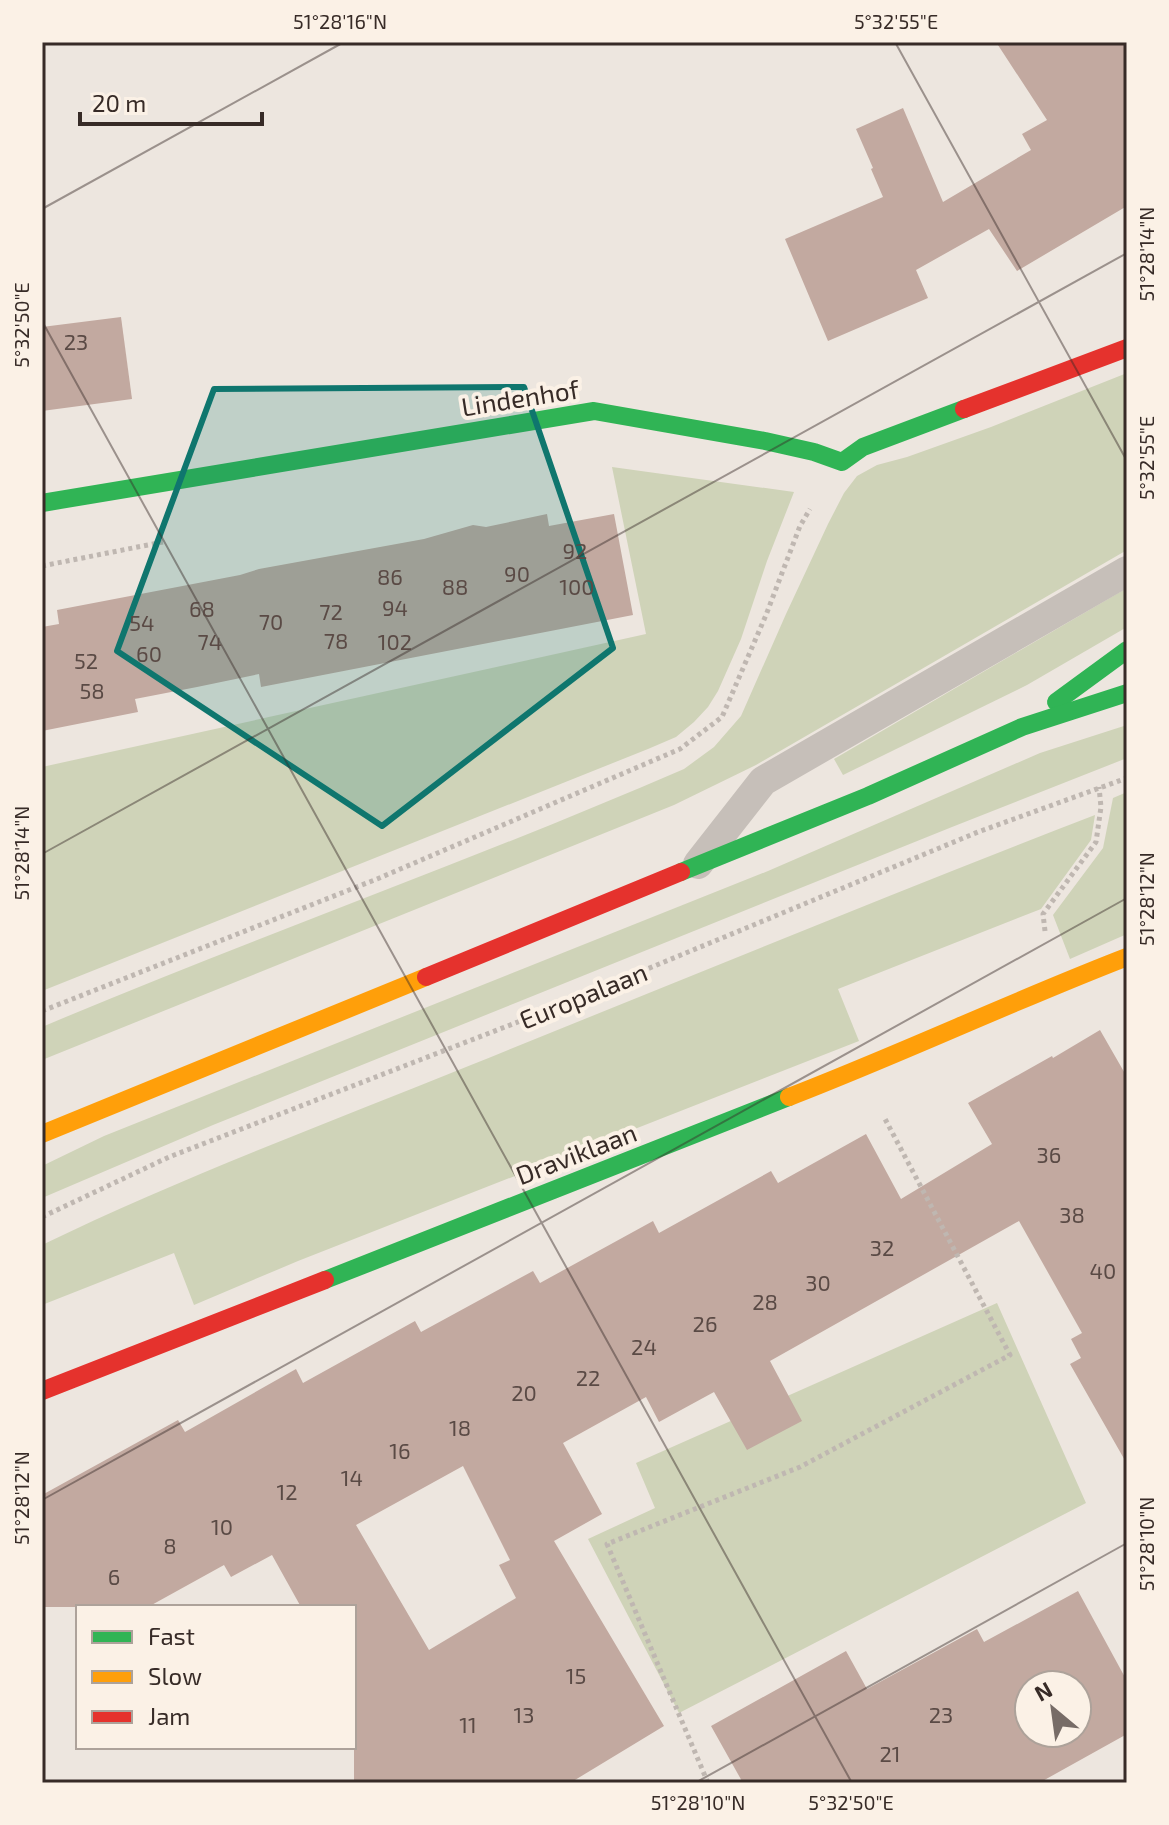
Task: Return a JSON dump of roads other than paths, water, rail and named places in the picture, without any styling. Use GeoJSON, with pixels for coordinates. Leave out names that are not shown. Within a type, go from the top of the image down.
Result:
{"type":"FeatureCollection","features":[{"type":"Feature","properties":{"kind":"street","name":"Lindenhof"},"geometry":{"type":"LineString","coordinates":[[42,503],[594,411],[765,441],[842,462],[863,447],[1127,348]]}},
{"type":"Feature","properties":{"kind":"street"},"geometry":{"type":"LineString","coordinates":[[1022,727],[1127,650]]}},
{"type":"Feature","properties":{"kind":"street"},"geometry":{"type":"LineString","coordinates":[[42,1134],[868,796],[1022,727],[1127,693]]}},
{"type":"Feature","properties":{"kind":"street","name":"Draviklaan"},"geometry":{"type":"LineString","coordinates":[[42,1391],[859,1070],[1127,957]]}},
{"type":"Feature","properties":{"kind":"lane"},"geometry":{"type":"LineString","coordinates":[[696,867],[763,781],[1127,571]]}}]}
